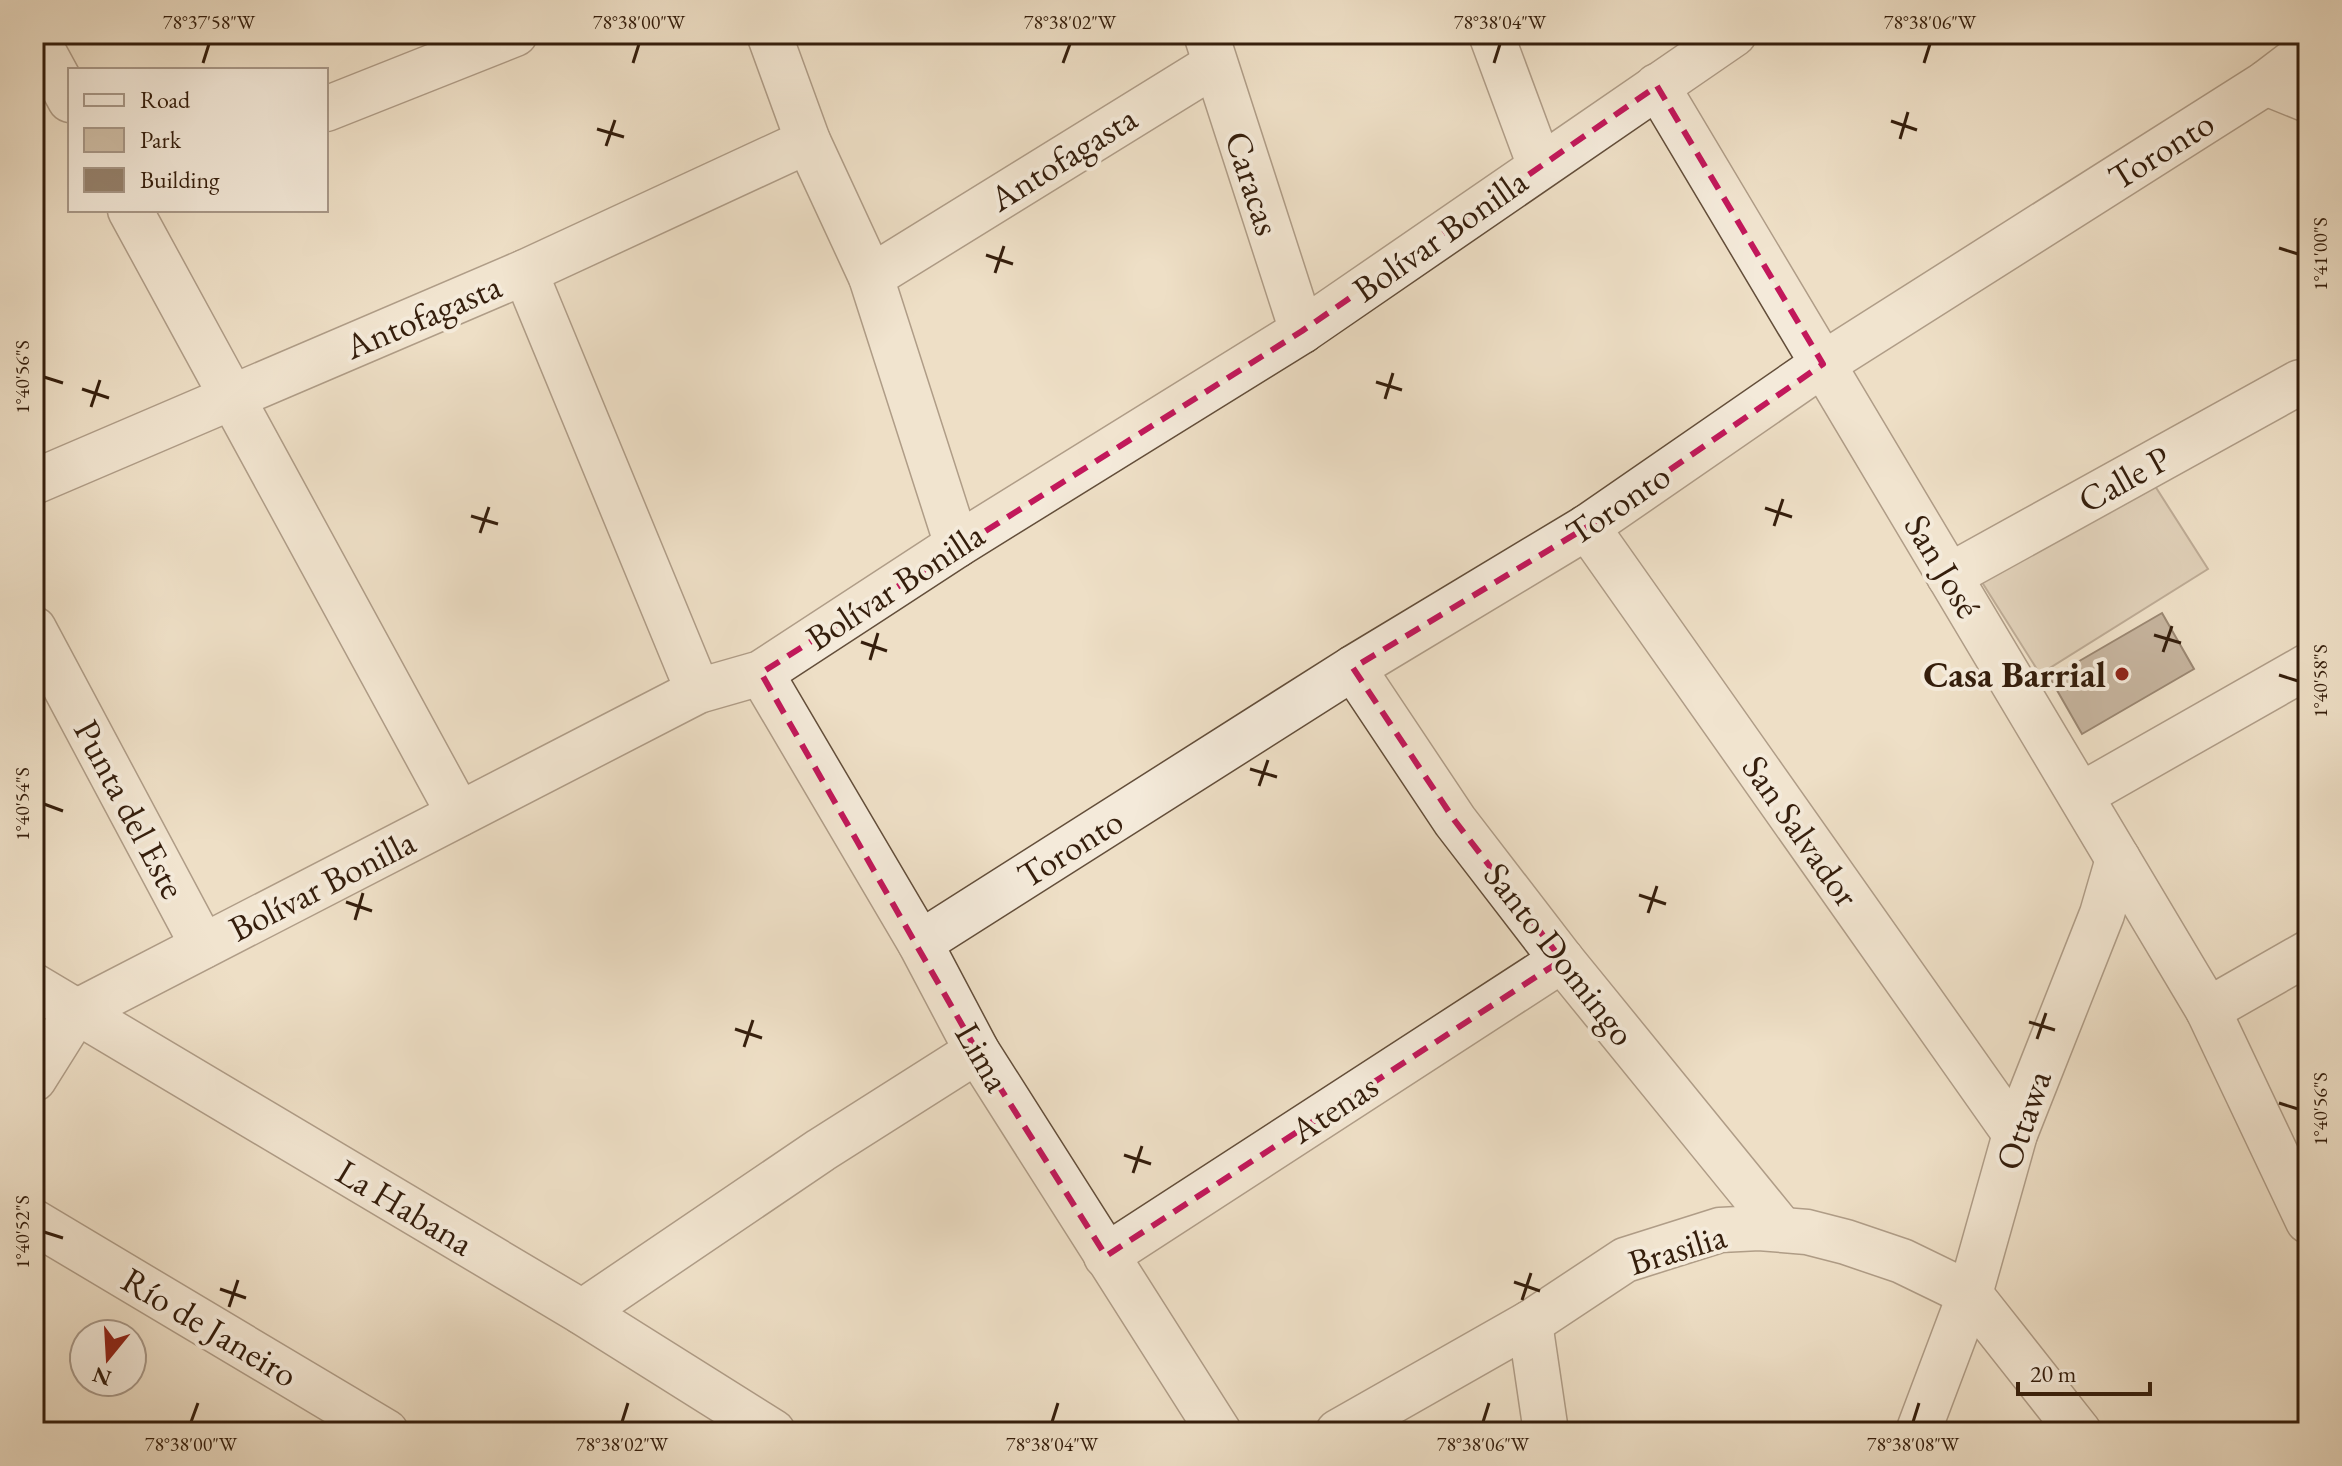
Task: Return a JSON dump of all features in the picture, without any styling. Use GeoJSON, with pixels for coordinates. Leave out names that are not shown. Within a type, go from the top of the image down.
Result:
{"type":"FeatureCollection","features":[{"type":"Feature","properties":{"kind":"street"},"geometry":{"type":"LineString","coordinates":[[34,34],[68,96]]}},
{"type":"Feature","properties":{"kind":"street"},"geometry":{"type":"LineString","coordinates":[[328,108],[515,34]]}},
{"type":"Feature","properties":{"kind":"street"},"geometry":{"type":"LineString","coordinates":[[769,34],[808,141],[871,277],[957,545]]}},
{"type":"Feature","properties":{"kind":"street"},"geometry":{"type":"LineString","coordinates":[[1491,34],[1540,166]]}},
{"type":"Feature","properties":{"kind":"street","name":"Bolívar Bonilla"},"geometry":{"type":"LineString","coordinates":[[76,1012],[698,691],[761,673],[957,545],[1302,331],[1657,86],[1719,39]]}},
{"type":"Feature","properties":{"kind":"street","name":"Antofagasta"},"geometry":{"type":"LineString","coordinates":[[871,277],[1210,50]]}},
{"type":"Feature","properties":{"kind":"street","name":"Caracas"},"geometry":{"type":"LineString","coordinates":[[1210,50],[1302,331]]}},
{"type":"Feature","properties":{"kind":"street","name":"Toronto"},"geometry":{"type":"LineString","coordinates":[[920,943],[1353,668],[1587,527],[1823,364],[2266,83],[2308,51]]}},
{"type":"Feature","properties":{"kind":"street"},"geometry":{"type":"LineString","coordinates":[[2266,83],[2308,100]]}},
{"type":"Feature","properties":{"kind":"street","name":"San José"},"geometry":{"type":"LineString","coordinates":[[1657,86],[2208,1010],[2304,1204]]}},
{"type":"Feature","properties":{"kind":"street","name":"Antofagasta"},"geometry":{"type":"LineString","coordinates":[[34,482],[525,272],[808,141]]}},
{"type":"Feature","properties":{"kind":"street"},"geometry":{"type":"LineString","coordinates":[[131,212],[459,814]]}},
{"type":"Feature","properties":{"kind":"street"},"geometry":{"type":"LineString","coordinates":[[525,272],[698,691]]}},
{"type":"Feature","properties":{"kind":"street","name":"Calle P"},"geometry":{"type":"LineString","coordinates":[[1949,576],[2305,378]]}},
{"type":"Feature","properties":{"kind":"street","name":"San Salvador"},"geometry":{"type":"LineString","coordinates":[[1587,527],[2015,1134]]}},
{"type":"Feature","properties":{"kind":"street","name":"Punta del Este"},"geometry":{"type":"LineString","coordinates":[[34,629],[203,946]]}},
{"type":"Feature","properties":{"kind":"street"},"geometry":{"type":"LineString","coordinates":[[2081,795],[2308,666]]}},
{"type":"Feature","properties":{"kind":"street","name":"Santo Domingo"},"geometry":{"type":"LineString","coordinates":[[1353,668],[1455,821],[1562,960],[1781,1229]]}},
{"type":"Feature","properties":{"kind":"street","name":"Lima"},"geometry":{"type":"LineString","coordinates":[[761,673],[920,943],[977,1051],[1219,1432]]}},
{"type":"Feature","properties":{"kind":"street","name":"Ottawa"},"geometry":{"type":"LineString","coordinates":[[1918,1432],[1970,1294],[2015,1134],[2102,914],[2118,859]]}},
{"type":"Feature","properties":{"kind":"street"},"geometry":{"type":"LineString","coordinates":[[2208,1010],[2308,953]]}},
{"type":"Feature","properties":{"kind":"street","name":"Atenas"},"geometry":{"type":"LineString","coordinates":[[1106,1256],[1562,960]]}},
{"type":"Feature","properties":{"kind":"street","name":"La Habana"},"geometry":{"type":"LineString","coordinates":[[34,986],[582,1312],[773,1432]]}},
{"type":"Feature","properties":{"kind":"street"},"geometry":{"type":"LineString","coordinates":[[34,1079],[76,1012]]}},
{"type":"Feature","properties":{"kind":"street"},"geometry":{"type":"LineString","coordinates":[[582,1312],[821,1150],[977,1051]]}},
{"type":"Feature","properties":{"kind":"street","name":"Río de Janeiro"},"geometry":{"type":"LineString","coordinates":[[34,1222],[386,1432]]}},
{"type":"Feature","properties":{"kind":"street","name":"Brasilia"},"geometry":{"type":"LineString","coordinates":[[1338,1432],[1530,1323],[1625,1260],[1720,1230],[1781,1229],[1846,1242],[1888,1256],[1970,1294],[2079,1432]]}},
{"type":"Feature","properties":{"kind":"street"},"geometry":{"type":"LineString","coordinates":[[1530,1323],[1546,1432]]}},
{"type":"Feature","properties":{"kind":"highlighted area"},"geometry":{"type":"Polygon","coordinates":[[[1657,86],[1823,364],[1587,527],[1353,668],[1455,821],[1562,960],[1106,1256],[977,1051],[761,673],[1302,331],[1657,86]]]}},
{"type":"Feature","properties":{"kind":"green space"},"geometry":{"type":"Polygon","coordinates":[[[2148,475],[2208,569],[2040,674],[1980,579],[2148,475]]]}},
{"type":"Feature","properties":{"kind":"building","name":"Casa Barrial"},"geometry":{"type":"Polygon","coordinates":[[[2162,613],[2194,669],[2082,734],[2050,678],[2162,613]]]}},
{"type":"Feature","properties":{"kind":"place","name":"Casa Barrial"},"geometry":{"type":"Point","coordinates":[2122,674]}}]}
